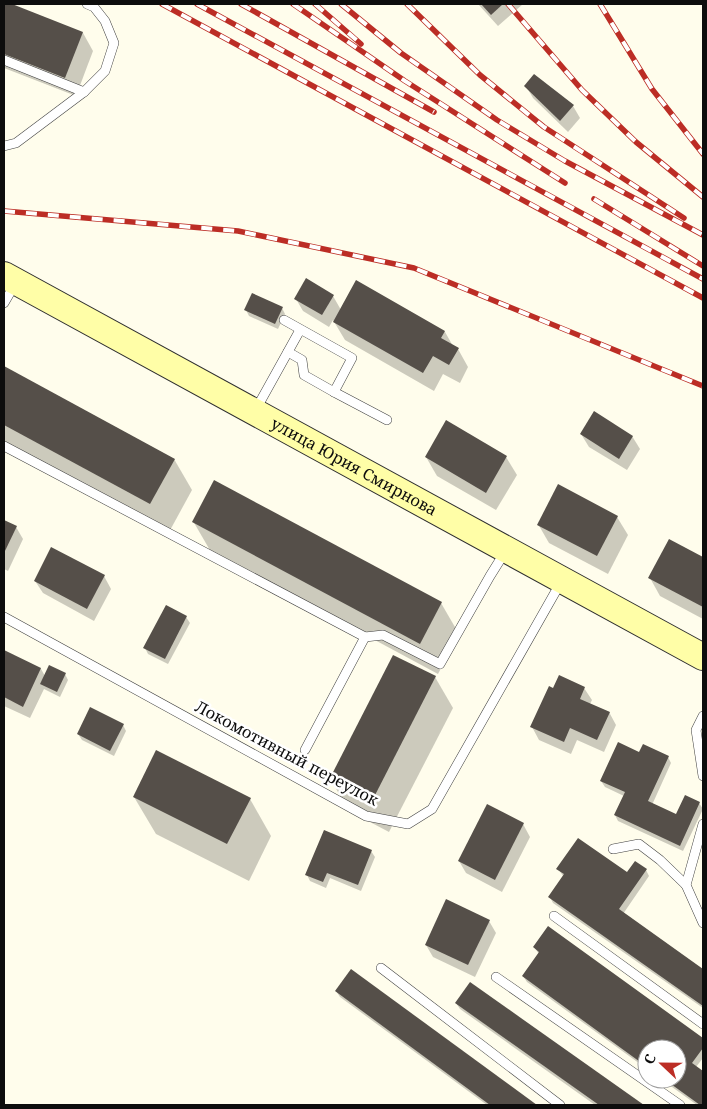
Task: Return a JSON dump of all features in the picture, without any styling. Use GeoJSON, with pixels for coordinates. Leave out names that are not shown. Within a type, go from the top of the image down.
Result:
{"type":"FeatureCollection","features":[{"type":"Feature","properties":{"kind":"main road","name":"улица Юрия Смирнова"},"geometry":{"type":"LineString","coordinates":[[8,287],[255,411],[703,657]]}},
{"type":"Feature","properties":{"kind":"lane"},"geometry":{"type":"LineString","coordinates":[[4,146],[16,143],[84,92],[105,71],[114,44],[105,20],[94,7],[87,4]]}},
{"type":"Feature","properties":{"kind":"lane"},"geometry":{"type":"LineString","coordinates":[[4,60],[84,92]]}},
{"type":"Feature","properties":{"kind":"lane"},"geometry":{"type":"LineString","coordinates":[[284,320],[352,358],[334,392]]}},
{"type":"Feature","properties":{"kind":"lane"},"geometry":{"type":"LineString","coordinates":[[255,411],[300,330]]}},
{"type":"Feature","properties":{"kind":"lane"},"geometry":{"type":"LineString","coordinates":[[288,352],[302,360],[304,375],[387,420]]}},
{"type":"Feature","properties":{"kind":"lane"},"geometry":{"type":"LineString","coordinates":[[4,446],[365,637],[384,635],[440,664],[507,549]]}},
{"type":"Feature","properties":{"kind":"lane","name":"Локомотивный переулок"},"geometry":{"type":"LineString","coordinates":[[4,617],[366,816],[408,824],[432,809],[563,580]]}},
{"type":"Feature","properties":{"kind":"lane"},"geometry":{"type":"LineString","coordinates":[[305,750],[365,637]]}},
{"type":"Feature","properties":{"kind":"lane"},"geometry":{"type":"LineString","coordinates":[[703,716],[696,730],[703,776]]}},
{"type":"Feature","properties":{"kind":"lane"},"geometry":{"type":"LineString","coordinates":[[686,885],[703,824]]}},
{"type":"Feature","properties":{"kind":"lane"},"geometry":{"type":"LineString","coordinates":[[613,849],[639,844],[660,860],[686,885],[702,917]]}},
{"type":"Feature","properties":{"kind":"lane"},"geometry":{"type":"LineString","coordinates":[[554,916],[703,1024]]}},
{"type":"Feature","properties":{"kind":"lane"},"geometry":{"type":"LineString","coordinates":[[381,968],[560,1105]]}},
{"type":"Feature","properties":{"kind":"lane"},"geometry":{"type":"LineString","coordinates":[[496,977],[680,1105]]}},
{"type":"Feature","properties":{"kind":"building"},"geometry":{"type":"Polygon","coordinates":[[[4,4],[12,4],[83,32],[65,78],[4,54],[4,4]]]}},
{"type":"Feature","properties":{"kind":"building"},"geometry":{"type":"Polygon","coordinates":[[[481,4],[503,4],[491,15],[481,4]]]}},
{"type":"Feature","properties":{"kind":"building"},"geometry":{"type":"Polygon","coordinates":[[[534,74],[574,105],[560,121],[524,86],[534,74]]]}},
{"type":"Feature","properties":{"kind":"building"},"geometry":{"type":"Polygon","coordinates":[[[306,278],[334,295],[322,315],[294,299],[306,278]]]}},
{"type":"Feature","properties":{"kind":"building"},"geometry":{"type":"Polygon","coordinates":[[[356,280],[445,331],[441,338],[459,348],[449,365],[433,356],[423,373],[333,322],[356,280]]]}},
{"type":"Feature","properties":{"kind":"building"},"geometry":{"type":"Polygon","coordinates":[[[252,293],[283,307],[275,324],[244,310],[252,293]]]}},
{"type":"Feature","properties":{"kind":"building"},"geometry":{"type":"Polygon","coordinates":[[[4,366],[175,459],[150,504],[4,425],[4,366]]]}},
{"type":"Feature","properties":{"kind":"building"},"geometry":{"type":"Polygon","coordinates":[[[594,411],[633,436],[619,459],[580,434],[594,411]]]}},
{"type":"Feature","properties":{"kind":"building"},"geometry":{"type":"Polygon","coordinates":[[[446,420],[507,456],[486,493],[425,457],[446,420]]]}},
{"type":"Feature","properties":{"kind":"building"},"geometry":{"type":"Polygon","coordinates":[[[214,480],[442,602],[420,644],[192,522],[214,480]]]}},
{"type":"Feature","properties":{"kind":"building"},"geometry":{"type":"Polygon","coordinates":[[[558,484],[618,516],[597,556],[537,525],[558,484]]]}},
{"type":"Feature","properties":{"kind":"building"},"geometry":{"type":"Polygon","coordinates":[[[4,520],[17,526],[4,553],[4,520]]]}},
{"type":"Feature","properties":{"kind":"building"},"geometry":{"type":"Polygon","coordinates":[[[669,539],[703,557],[703,607],[648,578],[669,539]]]}},
{"type":"Feature","properties":{"kind":"building"},"geometry":{"type":"Polygon","coordinates":[[[51,547],[105,575],[87,609],[34,581],[51,547]]]}},
{"type":"Feature","properties":{"kind":"building"},"geometry":{"type":"Polygon","coordinates":[[[166,605],[187,616],[165,659],[143,648],[166,605]]]}},
{"type":"Feature","properties":{"kind":"building"},"geometry":{"type":"Polygon","coordinates":[[[4,650],[41,668],[23,707],[4,697],[4,650]]]}},
{"type":"Feature","properties":{"kind":"building"},"geometry":{"type":"Polygon","coordinates":[[[393,655],[436,676],[372,801],[329,780],[393,655]]]}},
{"type":"Feature","properties":{"kind":"building"},"geometry":{"type":"Polygon","coordinates":[[[49,665],[66,673],[57,692],[40,684],[49,665]]]}},
{"type":"Feature","properties":{"kind":"building"},"geometry":{"type":"Polygon","coordinates":[[[559,675],[585,687],[580,699],[610,712],[597,740],[570,728],[564,742],[530,727],[549,686],[553,688],[559,675]]]}},
{"type":"Feature","properties":{"kind":"building"},"geometry":{"type":"Polygon","coordinates":[[[90,707],[124,724],[110,751],[77,734],[90,707]]]}},
{"type":"Feature","properties":{"kind":"building"},"geometry":{"type":"Polygon","coordinates":[[[618,742],[639,752],[643,744],[669,756],[648,801],[676,814],[685,795],[700,802],[680,846],[614,815],[625,792],[600,781],[618,742]]]}},
{"type":"Feature","properties":{"kind":"building"},"geometry":{"type":"Polygon","coordinates":[[[156,750],[251,798],[227,844],[133,797],[156,750]]]}},
{"type":"Feature","properties":{"kind":"building"},"geometry":{"type":"Polygon","coordinates":[[[487,804],[524,823],[495,880],[458,861],[487,804]]]}},
{"type":"Feature","properties":{"kind":"building"},"geometry":{"type":"Polygon","coordinates":[[[324,830],[372,850],[358,885],[327,873],[323,882],[305,875],[324,830]]]}},
{"type":"Feature","properties":{"kind":"building"},"geometry":{"type":"Polygon","coordinates":[[[578,838],[627,872],[635,861],[647,869],[619,909],[703,969],[703,1006],[548,897],[564,874],[556,869],[578,838]]]}},
{"type":"Feature","properties":{"kind":"building"},"geometry":{"type":"Polygon","coordinates":[[[446,899],[490,920],[468,965],[425,945],[446,899]]]}},
{"type":"Feature","properties":{"kind":"building"},"geometry":{"type":"Polygon","coordinates":[[[548,926],[703,1038],[703,1048],[692,1063],[703,1071],[703,1105],[700,1105],[678,1089],[687,1089],[687,1039],[637,1039],[637,1060],[522,976],[539,952],[533,947],[548,926]]]}},
{"type":"Feature","properties":{"kind":"building"},"geometry":{"type":"Polygon","coordinates":[[[351,969],[537,1105],[490,1105],[335,991],[351,969]]]}},
{"type":"Feature","properties":{"kind":"building"},"geometry":{"type":"Polygon","coordinates":[[[470,982],[644,1105],[599,1105],[455,1003],[470,982]]]}},
{"type":"Feature","properties":{"kind":"railway"},"geometry":{"type":"LineString","coordinates":[[162,4],[703,298]]}},
{"type":"Feature","properties":{"kind":"railway"},"geometry":{"type":"LineString","coordinates":[[197,4],[703,279]]}},
{"type":"Feature","properties":{"kind":"railway"},"geometry":{"type":"LineString","coordinates":[[241,4],[434,112]]}},
{"type":"Feature","properties":{"kind":"railway"},"geometry":{"type":"LineString","coordinates":[[293,4],[405,81],[565,183]]}},
{"type":"Feature","properties":{"kind":"railway"},"geometry":{"type":"LineString","coordinates":[[315,4],[361,44]]}},
{"type":"Feature","properties":{"kind":"railway"},"geometry":{"type":"LineString","coordinates":[[341,4],[401,53],[497,120],[565,161],[703,235]]}},
{"type":"Feature","properties":{"kind":"railway"},"geometry":{"type":"LineString","coordinates":[[407,4],[480,75],[544,127],[684,218]]}},
{"type":"Feature","properties":{"kind":"railway"},"geometry":{"type":"LineString","coordinates":[[508,4],[582,90],[636,142],[703,197]]}},
{"type":"Feature","properties":{"kind":"railway"},"geometry":{"type":"LineString","coordinates":[[600,4],[652,89],[703,154]]}},
{"type":"Feature","properties":{"kind":"railway"},"geometry":{"type":"LineString","coordinates":[[594,199],[703,266]]}},
{"type":"Feature","properties":{"kind":"railway"},"geometry":{"type":"LineString","coordinates":[[4,211],[238,231],[414,268],[703,386]]}}]}
